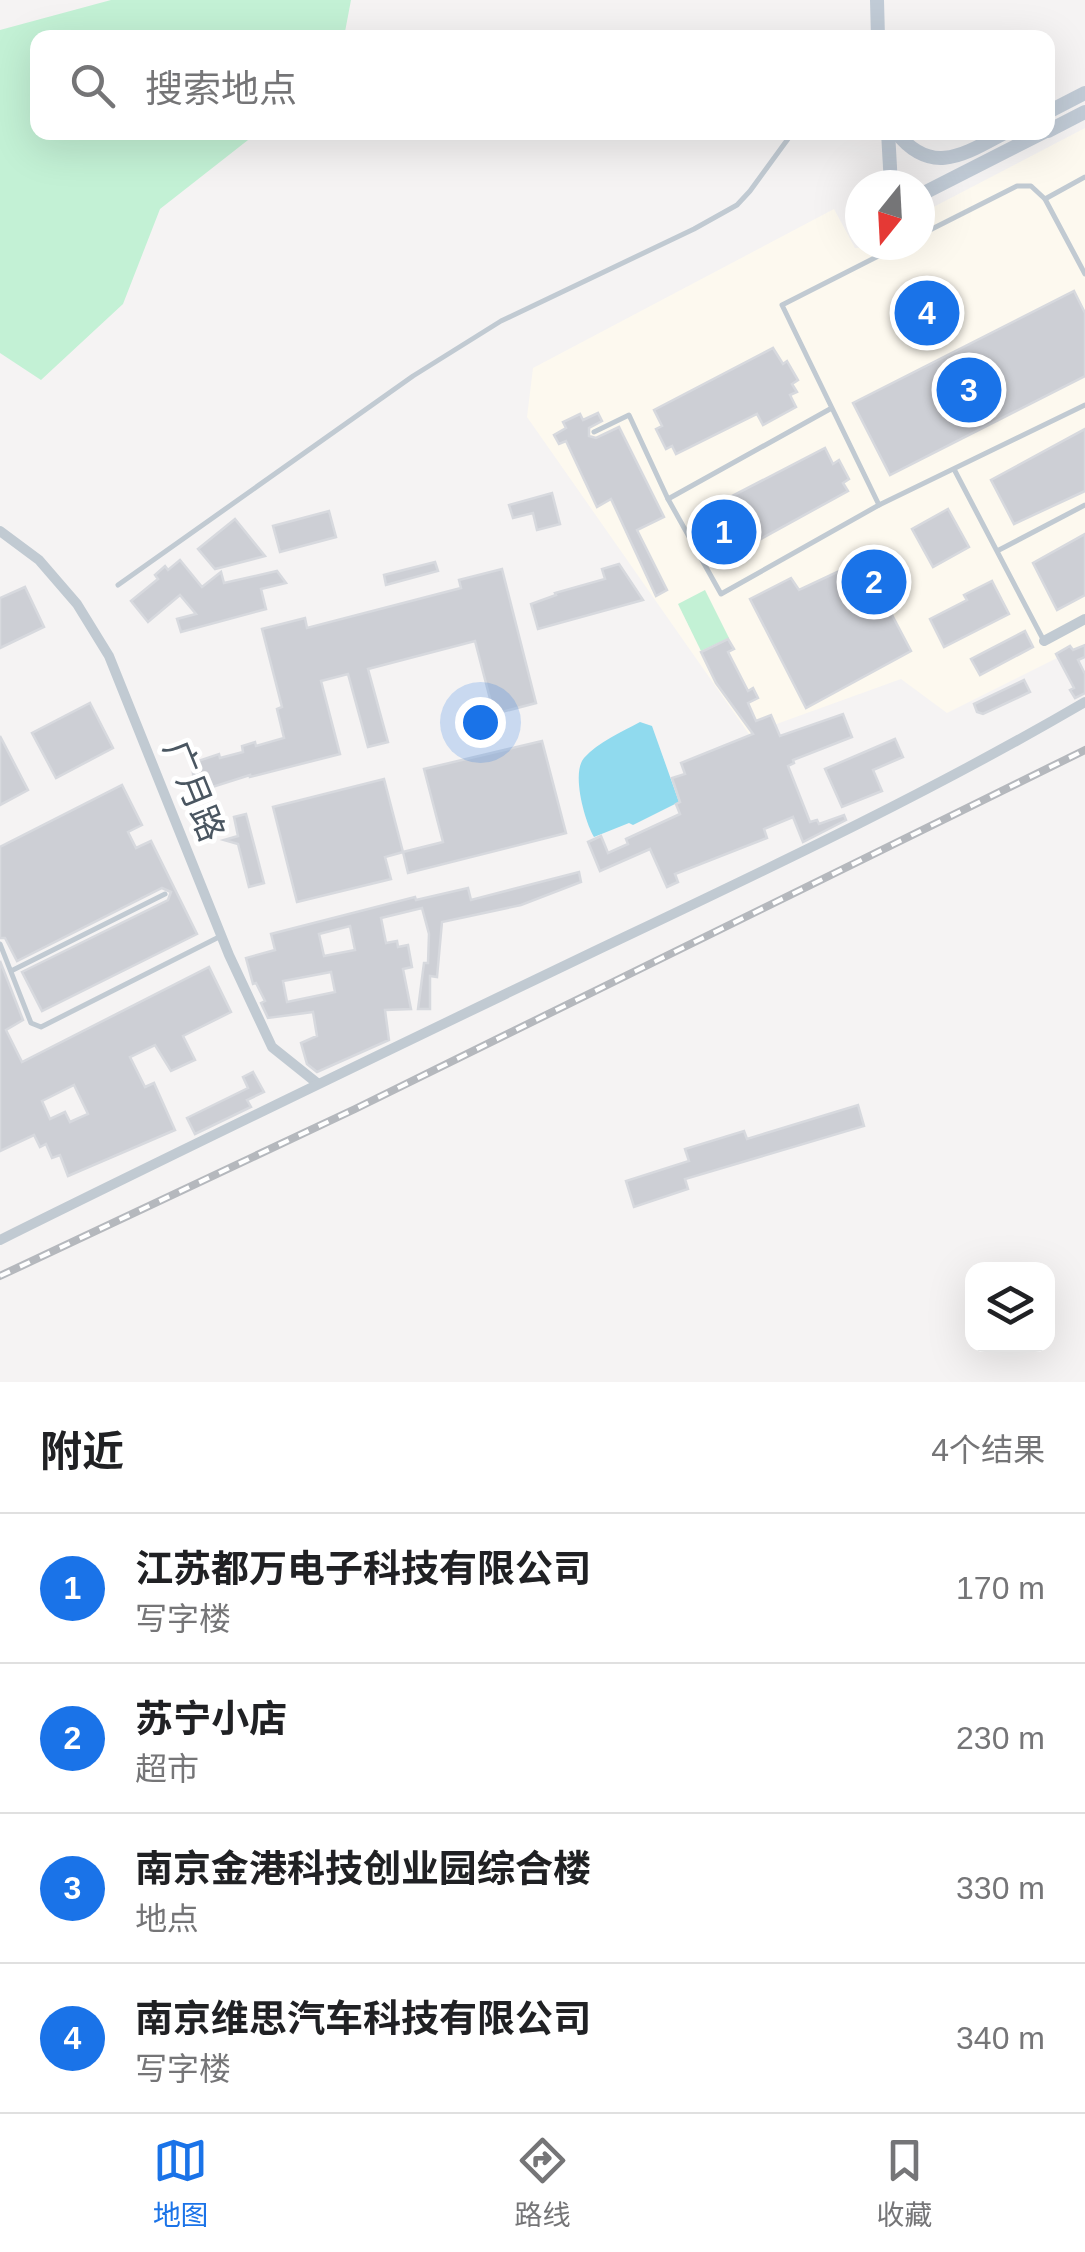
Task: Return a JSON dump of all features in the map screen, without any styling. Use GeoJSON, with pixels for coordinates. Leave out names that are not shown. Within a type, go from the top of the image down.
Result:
{"type":"FeatureCollection","features":[{"type":"Feature","properties":{"kind":"street"},"geometry":{"type":"LineString","coordinates":[[877,0],[878,30]]}},
{"type":"Feature","properties":{"kind":"street"},"geometry":{"type":"LineString","coordinates":[[1055,108],[1085,92]]}},
{"type":"Feature","properties":{"kind":"street"},"geometry":{"type":"LineString","coordinates":[[1055,127],[1085,112]]}},
{"type":"Feature","properties":{"kind":"street"},"geometry":{"type":"LineString","coordinates":[[888,140],[890,170]]}},
{"type":"Feature","properties":{"kind":"street"},"geometry":{"type":"LineString","coordinates":[[905,140],[919,152],[940,160],[955,158],[990,140]]}},
{"type":"Feature","properties":{"kind":"street"},"geometry":{"type":"LineString","coordinates":[[935,188],[1030,140]]}},
{"type":"Feature","properties":{"kind":"street","name":"广月路"},"geometry":{"type":"LineString","coordinates":[[0,532],[39,560],[77,604],[109,656],[222,936],[272,1047],[317,1083]]}},
{"type":"Feature","properties":{"kind":"street"},"geometry":{"type":"LineString","coordinates":[[1044,640],[1085,620]]}},
{"type":"Feature","properties":{"kind":"street"},"geometry":{"type":"LineString","coordinates":[[0,1240],[924,792],[1085,702]]}},
{"type":"Feature","properties":{"kind":"lane"},"geometry":{"type":"LineString","coordinates":[[118,584],[413,376],[502,320],[736,205],[786,140]]}},
{"type":"Feature","properties":{"kind":"lane"},"geometry":{"type":"LineString","coordinates":[[1044,199],[1085,177]]}},
{"type":"Feature","properties":{"kind":"lane"},"geometry":{"type":"LineString","coordinates":[[935,227],[1017,186],[1031,186],[1044,199],[1084,272]]}},
{"type":"Feature","properties":{"kind":"lane"},"geometry":{"type":"LineString","coordinates":[[870,260],[782,305],[879,505]]}},
{"type":"Feature","properties":{"kind":"lane"},"geometry":{"type":"LineString","coordinates":[[594,432],[629,415],[668,499],[721,594],[879,505],[1085,405]]}},
{"type":"Feature","properties":{"kind":"lane"},"geometry":{"type":"LineString","coordinates":[[668,499],[830,409]]}},
{"type":"Feature","properties":{"kind":"lane"},"geometry":{"type":"LineString","coordinates":[[955,470],[1044,640]]}},
{"type":"Feature","properties":{"kind":"lane"},"geometry":{"type":"LineString","coordinates":[[998,550],[1085,506]]}},
{"type":"Feature","properties":{"kind":"lane"},"geometry":{"type":"LineString","coordinates":[[13,970],[165,894]]}},
{"type":"Feature","properties":{"kind":"lane"},"geometry":{"type":"LineString","coordinates":[[0,944],[32,1024],[41,1026],[222,936]]}},
{"type":"Feature","properties":{"kind":"shaded area"},"geometry":{"type":"Polygon","coordinates":[[[1085,128],[1085,644],[947,713],[901,679],[749,734],[527,417],[533,368],[834,209],[845,229],[845,260],[935,260],[935,206],[1085,128]]]}},
{"type":"Feature","properties":{"kind":"green space"},"geometry":{"type":"Polygon","coordinates":[[[111,0],[351,0],[345,30],[30,30],[30,140],[248,140],[160,209],[123,304],[41,380],[0,353],[0,30],[111,0]]]}},
{"type":"Feature","properties":{"kind":"green space"},"geometry":{"type":"Polygon","coordinates":[[[705,590],[729,638],[701,651],[678,604],[705,590]]]}},
{"type":"Feature","properties":{"kind":"water"},"geometry":{"type":"Polygon","coordinates":[[[640,722],[652,726],[679,802],[633,825],[629,823],[594,837],[581,798],[580,765],[596,747],[640,722]]]}},
{"type":"Feature","properties":{"kind":"building"},"geometry":{"type":"Polygon","coordinates":[[[1074,291],[1085,313],[1085,376],[890,475],[853,403],[1074,291]]]}},
{"type":"Feature","properties":{"kind":"building"},"geometry":{"type":"Polygon","coordinates":[[[773,348],[783,364],[787,361],[798,380],[792,384],[797,392],[790,395],[796,407],[763,425],[757,414],[676,454],[672,446],[666,449],[656,429],[662,426],[654,410],[773,348]]]}},
{"type":"Feature","properties":{"kind":"building"},"geometry":{"type":"Polygon","coordinates":[[[598,413],[602,421],[589,428],[589,436],[596,438],[619,427],[664,517],[637,530],[667,590],[656,596],[611,499],[597,507],[566,441],[559,444],[554,435],[566,428],[563,422],[580,414],[583,420],[598,413]]]}},
{"type":"Feature","properties":{"kind":"building"},"geometry":{"type":"Polygon","coordinates":[[[1085,429],[1085,491],[1014,524],[991,480],[1085,429]]]}},
{"type":"Feature","properties":{"kind":"building"},"geometry":{"type":"Polygon","coordinates":[[[825,448],[833,464],[839,460],[849,479],[843,483],[848,491],[748,546],[746,543],[728,554],[723,545],[718,548],[707,529],[714,526],[705,510],[825,448]]]}},
{"type":"Feature","properties":{"kind":"building"},"geometry":{"type":"Polygon","coordinates":[[[552,493],[560,524],[537,530],[533,513],[513,518],[509,505],[552,493]]]}},
{"type":"Feature","properties":{"kind":"building"},"geometry":{"type":"Polygon","coordinates":[[[948,509],[969,547],[933,567],[912,529],[948,509]]]}},
{"type":"Feature","properties":{"kind":"building"},"geometry":{"type":"Polygon","coordinates":[[[329,511],[336,537],[280,552],[273,526],[329,511]]]}},
{"type":"Feature","properties":{"kind":"building"},"geometry":{"type":"Polygon","coordinates":[[[235,519],[265,556],[215,569],[198,549],[235,519]]]}},
{"type":"Feature","properties":{"kind":"building"},"geometry":{"type":"Polygon","coordinates":[[[1085,534],[1085,595],[1057,610],[1033,563],[1085,534]]]}},
{"type":"Feature","properties":{"kind":"building"},"geometry":{"type":"Polygon","coordinates":[[[180,560],[202,587],[221,572],[224,583],[277,571],[286,583],[261,589],[266,609],[181,632],[177,619],[196,614],[180,595],[148,622],[131,601],[158,579],[155,575],[165,566],[168,570],[180,560]]]}},
{"type":"Feature","properties":{"kind":"building"},"geometry":{"type":"Polygon","coordinates":[[[863,560],[911,651],[806,708],[750,599],[791,578],[799,590],[863,560]]]}},
{"type":"Feature","properties":{"kind":"building"},"geometry":{"type":"Polygon","coordinates":[[[435,562],[438,571],[386,585],[384,575],[435,562]]]}},
{"type":"Feature","properties":{"kind":"building"},"geometry":{"type":"Polygon","coordinates":[[[619,564],[643,600],[538,629],[531,604],[605,579],[602,569],[619,564]]]}},
{"type":"Feature","properties":{"kind":"building"},"geometry":{"type":"Polygon","coordinates":[[[502,569],[536,703],[494,714],[475,641],[368,669],[388,742],[368,747],[348,674],[321,681],[340,754],[200,791],[198,783],[194,784],[192,763],[219,754],[220,758],[243,752],[242,746],[255,742],[256,746],[284,738],[277,709],[282,707],[262,629],[305,618],[307,628],[461,588],[459,580],[502,569]]]}},
{"type":"Feature","properties":{"kind":"building"},"geometry":{"type":"Polygon","coordinates":[[[992,581],[1009,614],[944,647],[930,619],[967,600],[964,595],[992,581]]]}},
{"type":"Feature","properties":{"kind":"building"},"geometry":{"type":"Polygon","coordinates":[[[25,587],[44,627],[0,648],[0,598],[25,587]]]}},
{"type":"Feature","properties":{"kind":"building"},"geometry":{"type":"Polygon","coordinates":[[[1025,631],[1033,647],[980,675],[971,659],[1025,631]]]}},
{"type":"Feature","properties":{"kind":"building"},"geometry":{"type":"Polygon","coordinates":[[[728,639],[734,649],[728,652],[748,691],[753,688],[758,698],[748,703],[756,721],[771,715],[780,736],[843,714],[852,737],[793,760],[788,766],[810,822],[817,820],[819,824],[844,815],[846,820],[803,842],[793,817],[764,829],[767,838],[675,874],[678,882],[667,887],[650,849],[600,871],[588,842],[601,836],[608,853],[628,844],[626,839],[680,814],[672,778],[685,774],[681,763],[753,734],[716,683],[701,652],[728,639]]]}},
{"type":"Feature","properties":{"kind":"building"},"geometry":{"type":"Polygon","coordinates":[[[1085,645],[1085,657],[1078,660],[1085,674],[1085,693],[1075,698],[1070,690],[1074,688],[1056,654],[1070,646],[1073,650],[1085,645]]]}},
{"type":"Feature","properties":{"kind":"building"},"geometry":{"type":"Polygon","coordinates":[[[1024,680],[1030,692],[983,714],[977,712],[974,704],[1024,680]]]}},
{"type":"Feature","properties":{"kind":"building"},"geometry":{"type":"Polygon","coordinates":[[[90,703],[113,748],[56,778],[32,733],[90,703]]]}},
{"type":"Feature","properties":{"kind":"building"},"geometry":{"type":"Polygon","coordinates":[[[0,736],[28,790],[0,805],[0,736]]]}},
{"type":"Feature","properties":{"kind":"building"},"geometry":{"type":"Polygon","coordinates":[[[895,739],[903,757],[873,770],[882,791],[842,807],[825,769],[895,739]]]}},
{"type":"Feature","properties":{"kind":"building"},"geometry":{"type":"Polygon","coordinates":[[[542,741],[566,833],[408,873],[403,852],[443,842],[424,769],[542,741]]]}},
{"type":"Feature","properties":{"kind":"building"},"geometry":{"type":"Polygon","coordinates":[[[384,779],[403,852],[385,857],[391,879],[297,902],[273,807],[384,779]]]}},
{"type":"Feature","properties":{"kind":"building"},"geometry":{"type":"Polygon","coordinates":[[[122,785],[142,825],[128,832],[136,848],[151,841],[197,934],[42,1011],[22,972],[168,900],[171,892],[162,888],[17,961],[5,938],[0,938],[0,847],[122,785]]]}},
{"type":"Feature","properties":{"kind":"building"},"geometry":{"type":"Polygon","coordinates":[[[246,814],[264,883],[249,887],[238,844],[224,840],[238,836],[234,817],[246,814]]]}},
{"type":"Feature","properties":{"kind":"building"},"geometry":{"type":"Polygon","coordinates":[[[579,872],[581,882],[521,905],[442,922],[437,977],[430,976],[430,1009],[418,1009],[424,963],[428,963],[429,934],[422,908],[381,918],[386,943],[408,945],[412,967],[403,969],[411,1009],[385,1010],[389,1040],[317,1072],[307,1064],[301,1043],[317,1036],[313,1012],[268,1018],[261,1003],[265,1001],[256,983],[253,984],[246,958],[275,950],[271,934],[415,897],[416,900],[468,888],[471,900],[579,872]],[[350,926],[319,934],[324,956],[355,950],[350,926]],[[331,972],[283,981],[287,1002],[335,992],[331,972]]]}},
{"type":"Feature","properties":{"kind":"building"},"geometry":{"type":"Polygon","coordinates":[[[0,961],[23,1020],[6,1030],[22,1062],[209,967],[231,1012],[183,1036],[195,1060],[171,1071],[155,1045],[130,1057],[145,1087],[154,1083],[175,1130],[68,1176],[60,1155],[52,1158],[46,1144],[40,1147],[34,1135],[0,1151],[0,961]],[[74,1085],[42,1101],[50,1119],[65,1112],[70,1122],[88,1114],[74,1085]]]}},
{"type":"Feature","properties":{"kind":"building"},"geometry":{"type":"Polygon","coordinates":[[[253,1072],[264,1092],[247,1100],[251,1107],[195,1134],[187,1118],[248,1088],[243,1077],[253,1072]]]}},
{"type":"Feature","properties":{"kind":"building"},"geometry":{"type":"Polygon","coordinates":[[[858,1105],[864,1126],[685,1179],[688,1189],[634,1207],[626,1181],[689,1161],[685,1149],[744,1131],[747,1139],[858,1105]]]}},
{"type":"Feature","properties":{"kind":"railway"},"geometry":{"type":"LineString","coordinates":[[0,1276],[355,1109],[1085,750]]}},
{"type":"Feature","properties":{"kind":"place","name":"南京维思汽车科技有限公司"},"geometry":{"type":"Point","coordinates":[927,313]}},
{"type":"Feature","properties":{"kind":"place","name":"南京金港科技创业园综合楼"},"geometry":{"type":"Point","coordinates":[969,390]}},
{"type":"Feature","properties":{"kind":"place","name":"江苏都万电子科技有限公司"},"geometry":{"type":"Point","coordinates":[724,532]}},
{"type":"Feature","properties":{"kind":"place","name":"苏宁小店"},"geometry":{"type":"Point","coordinates":[874,582]}}]}
